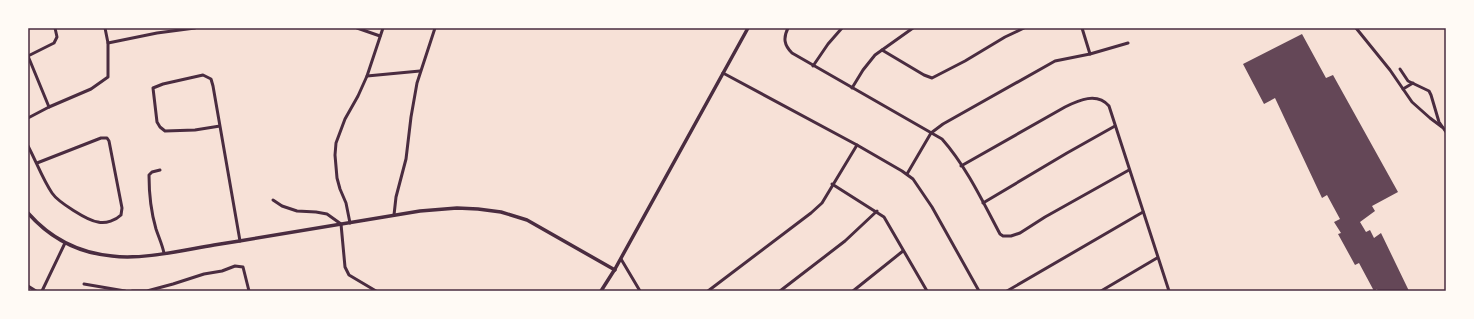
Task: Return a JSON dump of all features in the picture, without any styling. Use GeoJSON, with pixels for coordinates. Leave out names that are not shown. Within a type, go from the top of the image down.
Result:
{"type":"FeatureCollection","features":[{"type":"Feature","properties":{"kind":"street"},"geometry":{"type":"LineString","coordinates":[[49,107],[28,56],[54,44],[57,37],[55,28]]}},
{"type":"Feature","properties":{"kind":"street"},"geometry":{"type":"LineString","coordinates":[[28,118],[49,107],[91,90],[108,77],[108,43],[105,28]]}},
{"type":"Feature","properties":{"kind":"street"},"geometry":{"type":"LineString","coordinates":[[156,28],[157,33]]}},
{"type":"Feature","properties":{"kind":"street"},"geometry":{"type":"LineString","coordinates":[[108,43],[157,33],[195,28]]}},
{"type":"Feature","properties":{"kind":"street"},"geometry":{"type":"LineString","coordinates":[[357,28],[380,36]]}},
{"type":"Feature","properties":{"kind":"street"},"geometry":{"type":"LineString","coordinates":[[350,222],[346,203],[337,178],[334,155],[335,148],[345,119],[367,76],[383,28]]}},
{"type":"Feature","properties":{"kind":"street"},"geometry":{"type":"LineString","coordinates":[[394,215],[396,197],[406,159],[411,117],[420,71],[435,28]]}},
{"type":"Feature","properties":{"kind":"street"},"geometry":{"type":"LineString","coordinates":[[601,291],[615,270],[748,28]]}},
{"type":"Feature","properties":{"kind":"street"},"geometry":{"type":"LineString","coordinates":[[788,28],[785,35],[785,46],[792,53],[942,139],[951,150],[1002,235],[1007,237],[1012,236],[1129,170]]}},
{"type":"Feature","properties":{"kind":"street"},"geometry":{"type":"LineString","coordinates":[[813,66],[828,44],[842,28]]}},
{"type":"Feature","properties":{"kind":"street"},"geometry":{"type":"LineString","coordinates":[[852,88],[868,63],[882,50],[913,28]]}},
{"type":"Feature","properties":{"kind":"street"},"geometry":{"type":"LineString","coordinates":[[882,50],[924,75],[932,78],[1024,28]]}},
{"type":"Feature","properties":{"kind":"street"},"geometry":{"type":"LineString","coordinates":[[1082,28],[1090,54]]}},
{"type":"Feature","properties":{"kind":"street"},"geometry":{"type":"LineString","coordinates":[[1356,28],[1390,70],[1412,102],[1446,132]]}},
{"type":"Feature","properties":{"kind":"street"},"geometry":{"type":"LineString","coordinates":[[907,174],[931,133],[943,124],[1055,61],[1090,54],[1128,43]]}},
{"type":"Feature","properties":{"kind":"street"},"geometry":{"type":"LineString","coordinates":[[1400,69],[1408,81],[1429,91],[1442,127]]}},
{"type":"Feature","properties":{"kind":"street"},"geometry":{"type":"LineString","coordinates":[[367,76],[420,71]]}},
{"type":"Feature","properties":{"kind":"street"},"geometry":{"type":"LineString","coordinates":[[723,73],[857,145],[907,174],[918,184],[979,291]]}},
{"type":"Feature","properties":{"kind":"street"},"geometry":{"type":"LineString","coordinates":[[220,126],[195,130],[165,131],[161,129],[157,122],[153,88],[163,84],[203,75],[208,76],[211,79],[213,86],[220,126],[240,241]]}},
{"type":"Feature","properties":{"kind":"street"},"geometry":{"type":"LineString","coordinates":[[1403,89],[1413,83]]}},
{"type":"Feature","properties":{"kind":"street"},"geometry":{"type":"LineString","coordinates":[[961,166],[1079,100],[1098,98],[1105,102],[1109,106],[1157,258],[1169,291]]}},
{"type":"Feature","properties":{"kind":"street"},"geometry":{"type":"LineString","coordinates":[[983,203],[1115,126]]}},
{"type":"Feature","properties":{"kind":"street"},"geometry":{"type":"LineString","coordinates":[[28,146],[52,194],[67,206],[99,223],[113,220],[121,215],[122,208],[109,141],[107,138],[101,138],[37,163]]}},
{"type":"Feature","properties":{"kind":"street"},"geometry":{"type":"LineString","coordinates":[[708,291],[822,203],[832,184],[857,145]]}},
{"type":"Feature","properties":{"kind":"street"},"geometry":{"type":"LineString","coordinates":[[160,170],[152,172],[149,175],[149,187],[156,228],[164,253]]}},
{"type":"Feature","properties":{"kind":"street"},"geometry":{"type":"LineString","coordinates":[[832,184],[881,214],[888,223],[926,291]]}},
{"type":"Feature","properties":{"kind":"street"},"geometry":{"type":"LineString","coordinates":[[273,200],[282,206],[297,210],[327,214],[341,224],[345,267],[349,275],[376,291]]}},
{"type":"Feature","properties":{"kind":"street"},"geometry":{"type":"LineString","coordinates":[[28,213],[42,228],[65,243],[83,250],[111,256],[135,256],[164,253],[434,209],[478,209],[501,212],[527,220],[615,270]]}},
{"type":"Feature","properties":{"kind":"street"},"geometry":{"type":"LineString","coordinates":[[780,291],[845,241],[877,212]]}},
{"type":"Feature","properties":{"kind":"street"},"geometry":{"type":"LineString","coordinates":[[1007,291],[1143,212]]}},
{"type":"Feature","properties":{"kind":"street"},"geometry":{"type":"LineString","coordinates":[[42,291],[65,243]]}},
{"type":"Feature","properties":{"kind":"street"},"geometry":{"type":"LineString","coordinates":[[853,291],[903,251]]}},
{"type":"Feature","properties":{"kind":"street"},"geometry":{"type":"LineString","coordinates":[[1101,291],[1157,258]]}},
{"type":"Feature","properties":{"kind":"street"},"geometry":{"type":"LineString","coordinates":[[621,259],[640,291]]}},
{"type":"Feature","properties":{"kind":"street"},"geometry":{"type":"LineString","coordinates":[[132,291],[146,291],[204,274],[222,271],[235,266],[243,268],[249,291]]}},
{"type":"Feature","properties":{"kind":"street"},"geometry":{"type":"LineString","coordinates":[[84,284],[125,291]]}},
{"type":"Feature","properties":{"kind":"street"},"geometry":{"type":"LineString","coordinates":[[28,286],[36,291]]}},
{"type":"Feature","properties":{"kind":"building"},"geometry":{"type":"Polygon","coordinates":[[[1302,34],[1326,78],[1333,75],[1398,192],[1372,206],[1375,211],[1360,222],[1366,232],[1370,230],[1374,238],[1381,233],[1409,291],[1378,291],[1377,289],[1374,291],[1359,263],[1355,265],[1338,234],[1341,233],[1334,222],[1340,219],[1327,195],[1322,198],[1275,98],[1264,104],[1243,64],[1302,34]]]}}]}
